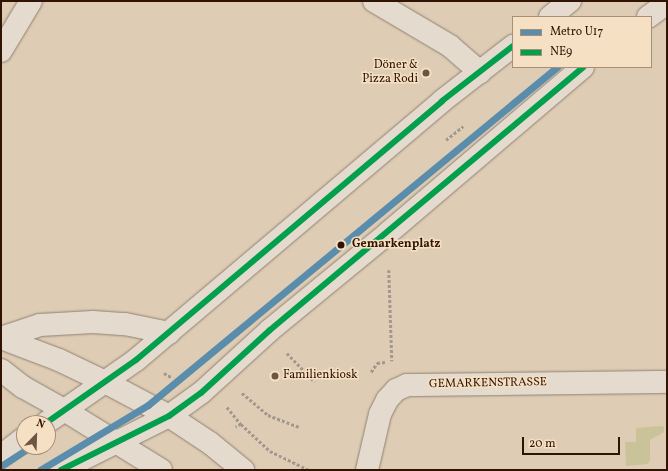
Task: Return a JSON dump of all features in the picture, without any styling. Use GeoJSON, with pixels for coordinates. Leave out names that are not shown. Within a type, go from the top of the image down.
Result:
{"type":"FeatureCollection","features":[{"type":"Feature","properties":{"kind":"main road"},"geometry":{"type":"LineString","coordinates":[[1,51],[31,1]]}},
{"type":"Feature","properties":{"kind":"main road"},"geometry":{"type":"LineString","coordinates":[[374,1],[450,46],[480,72]]}},
{"type":"Feature","properties":{"kind":"main road"},"geometry":{"type":"LineString","coordinates":[[551,16],[570,1]]}},
{"type":"Feature","properties":{"kind":"main road"},"geometry":{"type":"LineString","coordinates":[[649,16],[667,3]]}},
{"type":"Feature","properties":{"kind":"main road"},"geometry":{"type":"LineString","coordinates":[[56,416],[105,382],[169,333],[442,101],[512,47]]}},
{"type":"Feature","properties":{"kind":"main road"},"geometry":{"type":"LineString","coordinates":[[61,470],[169,416],[201,393],[270,330],[388,233],[582,68]]}},
{"type":"Feature","properties":{"kind":"main road"},"geometry":{"type":"LineString","coordinates":[[1,338],[40,325],[93,322],[125,324],[169,333]]}},
{"type":"Feature","properties":{"kind":"main road"},"geometry":{"type":"LineString","coordinates":[[1,338],[59,360],[105,382],[169,416],[210,443],[243,470]]}},
{"type":"Feature","properties":{"kind":"main road"},"geometry":{"type":"LineString","coordinates":[[1,370],[23,387],[64,410],[161,470]]}},
{"type":"Feature","properties":{"kind":"main road","name":"GEMARKENSTRASSE"},"geometry":{"type":"LineString","coordinates":[[396,390],[407,385],[667,382]]}},
{"type":"Feature","properties":{"kind":"main road"},"geometry":{"type":"LineString","coordinates":[[367,470],[380,414],[387,400],[396,390]]}},
{"type":"Feature","properties":{"kind":"main road"},"geometry":{"type":"LineString","coordinates":[[1,456],[16,444]]}},
{"type":"Feature","properties":{"kind":"path"},"geometry":{"type":"LineString","coordinates":[[446,140],[463,126]]}},
{"type":"Feature","properties":{"kind":"path"},"geometry":{"type":"LineString","coordinates":[[389,267],[392,374],[396,390]]}},
{"type":"Feature","properties":{"kind":"path"},"geometry":{"type":"LineString","coordinates":[[238,390],[268,415],[299,427]]}},
{"type":"Feature","properties":{"kind":"path"},"geometry":{"type":"LineString","coordinates":[[227,406],[229,399]]}},
{"type":"Feature","properties":{"kind":"path"},"geometry":{"type":"LineString","coordinates":[[222,403],[227,406],[241,424],[270,451],[309,470]]}},
{"type":"Feature","properties":{"kind":"path"},"geometry":{"type":"LineString","coordinates":[[231,429],[241,424]]}},
{"type":"Feature","properties":{"kind":"shaded area"},"geometry":{"type":"Polygon","coordinates":[[[664,427],[664,432],[650,440],[650,461],[647,464],[626,466],[625,442],[636,442],[636,428],[664,427]]]}},
{"type":"Feature","properties":{"kind":"metro line","name":"U17"},"geometry":{"type":"LineString","coordinates":[[40,470],[148,405],[556,68]]}},
{"type":"Feature","properties":{"kind":"metro line","name":"U17"},"geometry":{"type":"LineString","coordinates":[[1,466],[18,455]]}},
{"type":"Feature","properties":{"kind":"transit line","name":"NE9"},"geometry":{"type":"LineString","coordinates":[[56,416],[136,360],[442,101],[512,47]]}},
{"type":"Feature","properties":{"kind":"transit line","name":"NE9"},"geometry":{"type":"LineString","coordinates":[[61,470],[169,416],[201,393],[270,330],[582,68]]}},
{"type":"Feature","properties":{"kind":"place","name":"Döner & Pizza Rodi"},"geometry":{"type":"Point","coordinates":[426,73]}},
{"type":"Feature","properties":{"kind":"place","name":"Gemarkenplatz"},"geometry":{"type":"Point","coordinates":[341,245]}},
{"type":"Feature","properties":{"kind":"place","name":"Familienkiosk"},"geometry":{"type":"Point","coordinates":[275,376]}}]}
